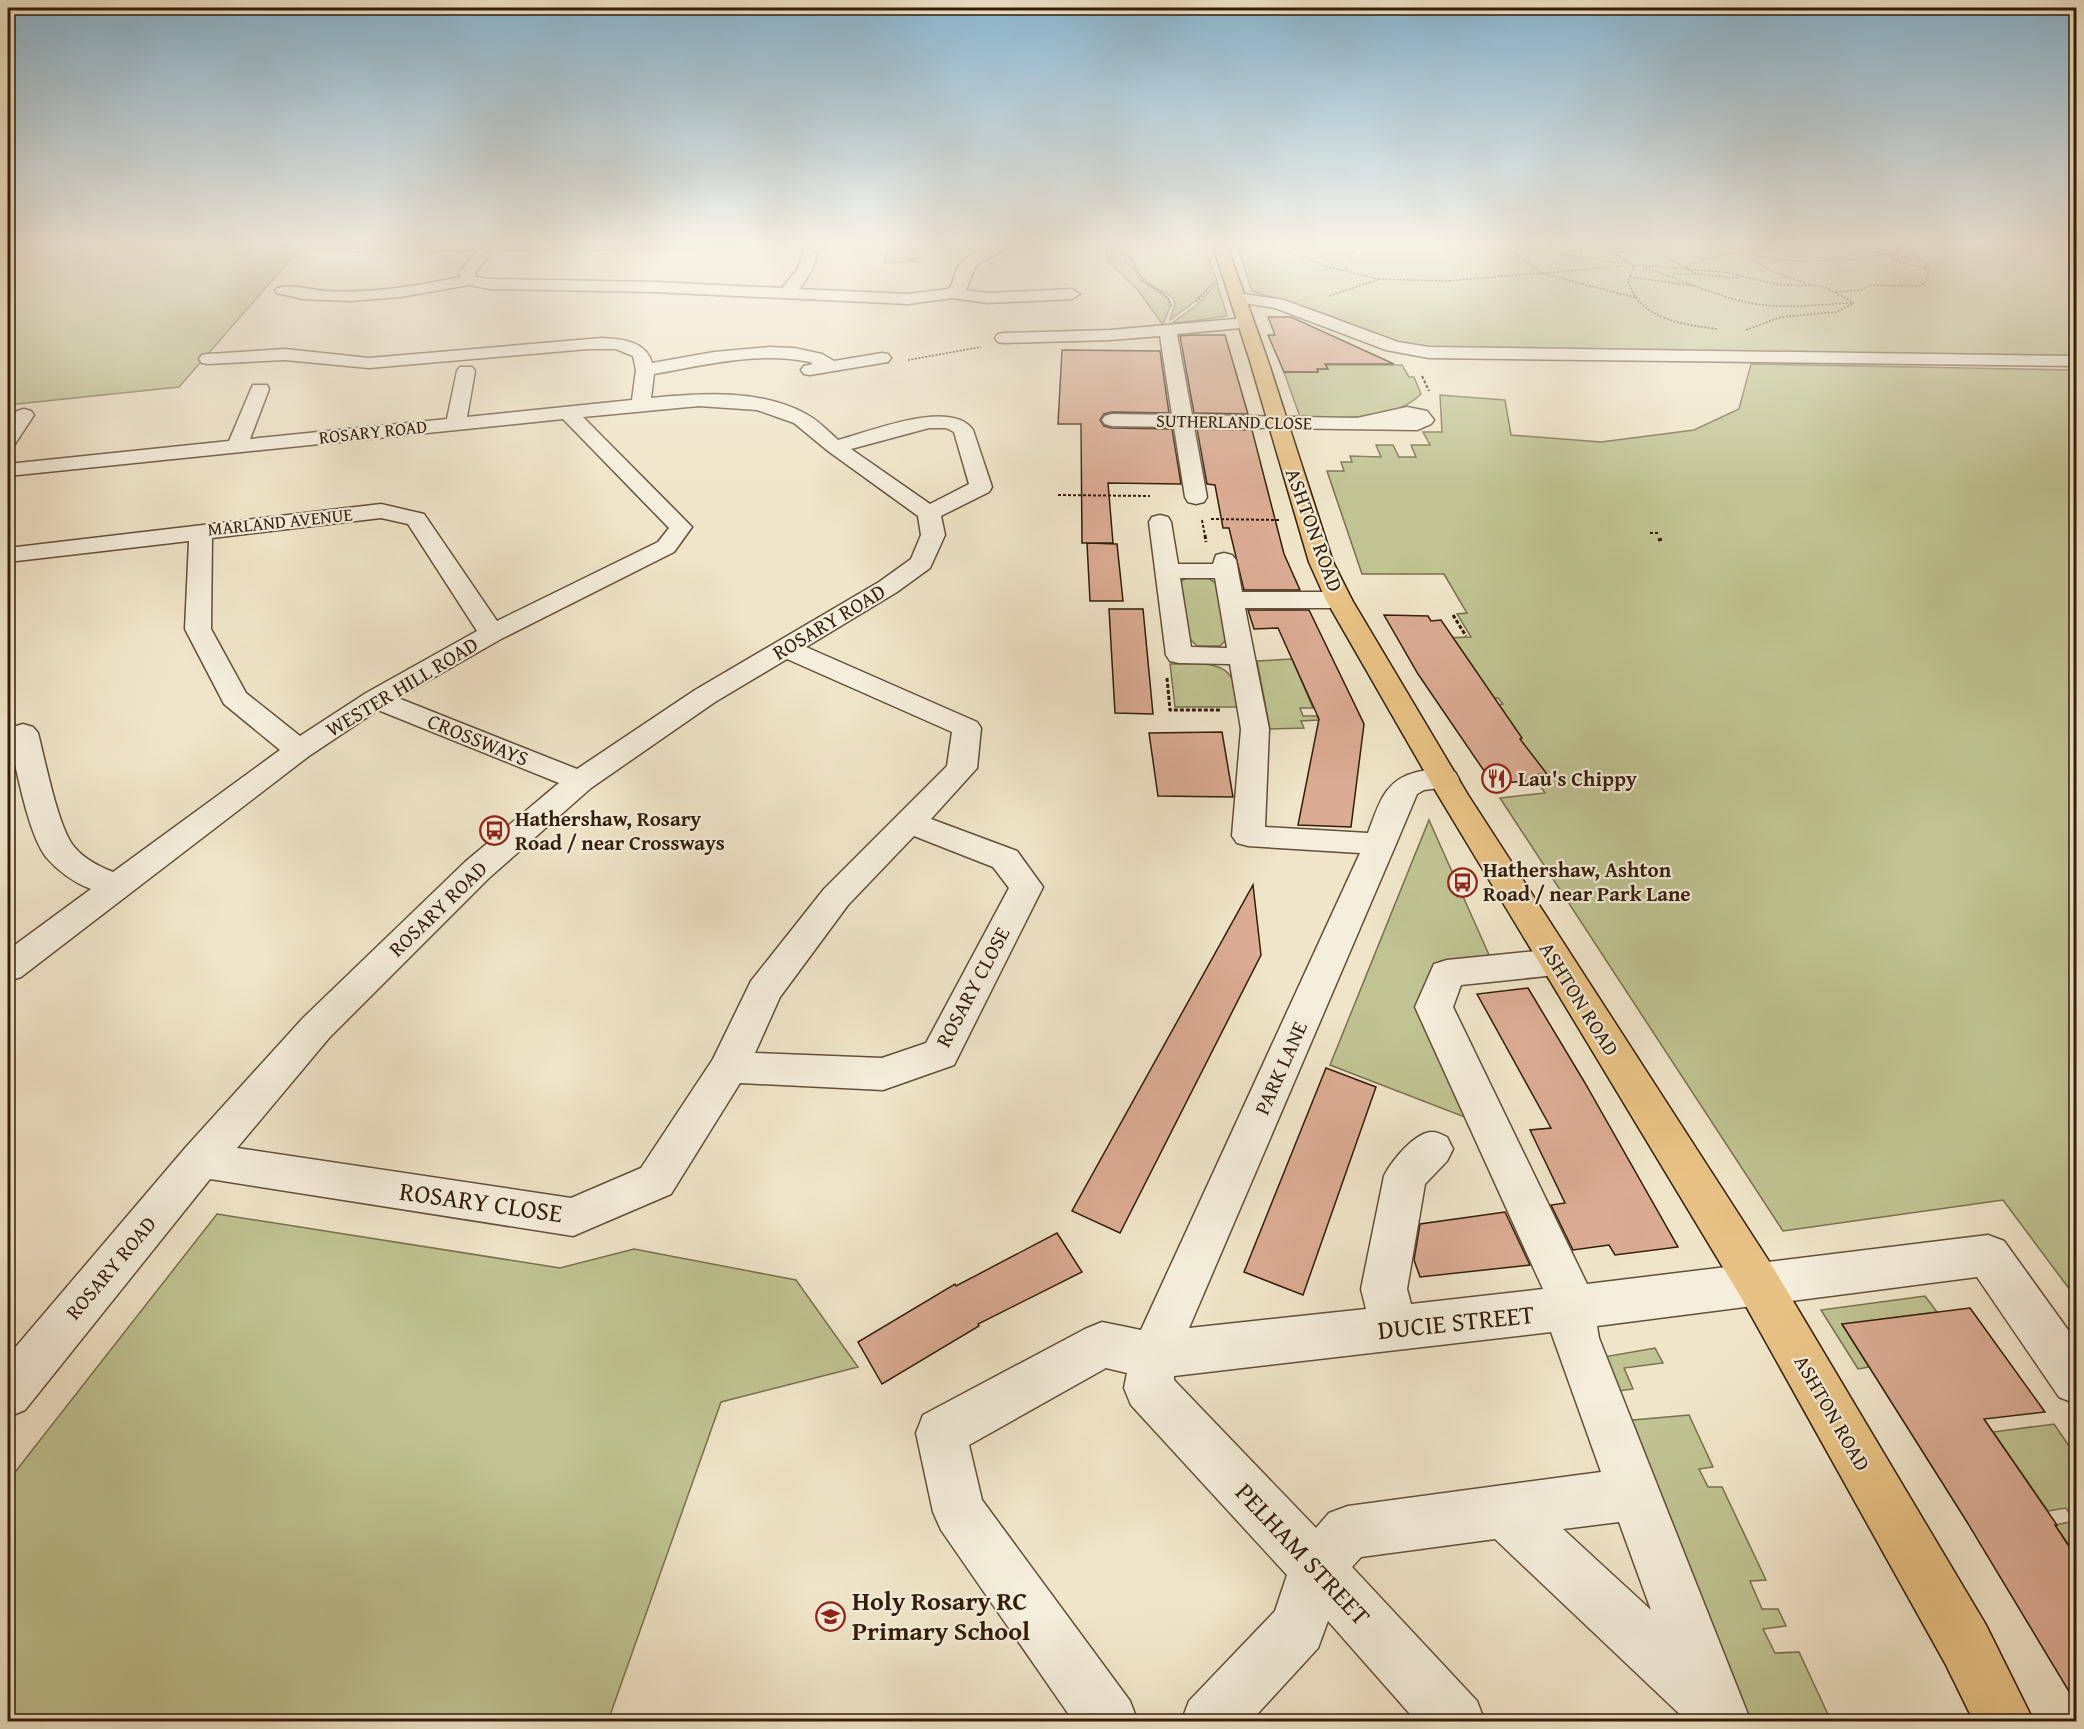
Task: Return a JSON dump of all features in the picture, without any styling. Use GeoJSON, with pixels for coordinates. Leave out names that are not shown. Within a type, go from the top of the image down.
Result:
{"type":"FeatureCollection","features":[{"type":"Feature","properties":{"kind":"highway","name":"ASHTON ROAD"},"geometry":{"type":"LineString","coordinates":[[1247,327],[1321,562],[1339,600],[1444,779],[1556,962],[1758,1284],[1966,1645],[2005,1722]]}},
{"type":"Feature","properties":{"kind":"street"},"geometry":{"type":"LineString","coordinates":[[1004,338],[1100,335],[1138,327]]}},
{"type":"Feature","properties":{"kind":"street"},"geometry":{"type":"LineString","coordinates":[[1170,327],[1196,496]]}},
{"type":"Feature","properties":{"kind":"street"},"geometry":{"type":"LineString","coordinates":[[1341,327],[1394,346],[1416,351],[1452,354],[2076,361]]}},
{"type":"Feature","properties":{"kind":"street"},"geometry":{"type":"LineString","coordinates":[[208,359],[274,354],[297,355],[347,363],[369,363],[603,343],[637,350],[641,354],[645,370],[641,405]]}},
{"type":"Feature","properties":{"kind":"street"},"geometry":{"type":"LineString","coordinates":[[645,370],[766,352],[810,356],[824,360],[832,367]]}},
{"type":"Feature","properties":{"kind":"street"},"geometry":{"type":"LineString","coordinates":[[809,370],[882,358]]}},
{"type":"Feature","properties":{"kind":"street"},"geometry":{"type":"LineString","coordinates":[[456,424],[466,371]]}},
{"type":"Feature","properties":{"kind":"street"},"geometry":{"type":"LineString","coordinates":[[237,446],[260,389]]}},
{"type":"Feature","properties":{"kind":"street","name":"ROSARY ROAD"},"geometry":{"type":"LineString","coordinates":[[8,470],[701,399],[740,402],[772,408],[798,417],[835,447],[929,513],[933,535],[922,563],[888,587],[705,696],[580,781],[477,870],[316,1028],[201,1160],[8,1393]]}},
{"type":"Feature","properties":{"kind":"street","name":"WESTER HILL ROAD"},"geometry":{"type":"LineString","coordinates":[[11,963],[299,750],[376,699],[492,633],[666,547],[681,527],[567,412]]}},
{"type":"Feature","properties":{"kind":"street"},"geometry":{"type":"LineString","coordinates":[[8,440],[24,415]]}},
{"type":"Feature","properties":{"kind":"street","name":"SUTHERLAND CLOSE"},"geometry":{"type":"LineString","coordinates":[[1112,420],[1357,424]]}},
{"type":"Feature","properties":{"kind":"street"},"geometry":{"type":"LineString","coordinates":[[835,447],[928,422],[959,426],[963,430],[981,487],[929,513]]}},
{"type":"Feature","properties":{"kind":"street","name":"MARLAND AVENUE"},"geometry":{"type":"LineString","coordinates":[[8,555],[381,511],[416,519],[492,633]]}},
{"type":"Feature","properties":{"kind":"street"},"geometry":{"type":"LineString","coordinates":[[1160,522],[1179,655],[1240,656]]}},
{"type":"Feature","properties":{"kind":"street"},"geometry":{"type":"LineString","coordinates":[[201,531],[198,629],[234,698],[299,750]]}},
{"type":"Feature","properties":{"kind":"street"},"geometry":{"type":"LineString","coordinates":[[1168,571],[1220,568],[1231,600],[1255,729],[1248,836],[1380,844]]}},
{"type":"Feature","properties":{"kind":"street"},"geometry":{"type":"LineString","coordinates":[[1231,600],[1339,600]]}},
{"type":"Feature","properties":{"kind":"street","name":"ROSARY CLOSE"},"geometry":{"type":"LineString","coordinates":[[201,1160],[573,1217],[656,1181],[729,1067],[764,991],[836,897],[962,768],[967,728],[785,648]]}},
{"type":"Feature","properties":{"kind":"street","name":"CROSSWAYS"},"geometry":{"type":"LineString","coordinates":[[376,699],[580,781]]}},
{"type":"Feature","properties":{"kind":"street"},"geometry":{"type":"LineString","coordinates":[[23,733],[46,820],[58,849],[83,873],[116,886]]}},
{"type":"Feature","properties":{"kind":"street","name":"PARK LANE"},"geometry":{"type":"LineString","coordinates":[[1151,1372],[1400,793],[1407,786],[1419,782],[1444,779]]}},
{"type":"Feature","properties":{"kind":"street","name":"ROSARY CLOSE"},"geometry":{"type":"LineString","coordinates":[[729,1067],[883,1074],[940,1054],[1026,887],[1005,859],[909,822]]}},
{"type":"Feature","properties":{"kind":"street"},"geometry":{"type":"LineString","coordinates":[[1556,962],[1447,973],[1434,1006],[1563,1279],[1572,1308],[1575,1338],[1720,1715]]}},
{"type":"Feature","properties":{"kind":"street"},"geometry":{"type":"LineString","coordinates":[[1394,1329],[1384,1289],[1404,1176],[1432,1149]]}},
{"type":"Feature","properties":{"kind":"street","name":"DUCIE STREET"},"geometry":{"type":"LineString","coordinates":[[1109,1722],[959,1512],[941,1433],[1102,1345],[1151,1372],[1394,1329],[1988,1255],[2076,1380]]}},
{"type":"Feature","properties":{"kind":"street","name":"PELHAM STREET"},"geometry":{"type":"LineString","coordinates":[[1151,1372],[1316,1567],[1456,1722]]}},
{"type":"Feature","properties":{"kind":"street"},"geometry":{"type":"LineString","coordinates":[[1210,1722],[1298,1628],[1316,1567],[1348,1532],[1634,1494]]}},
{"type":"Feature","properties":{"kind":"street"},"geometry":{"type":"LineString","coordinates":[[1505,1512],[1720,1715]]}},
{"type":"Feature","properties":{"kind":"path"},"geometry":{"type":"LineString","coordinates":[[1692,327],[1723,330]]}},
{"type":"Feature","properties":{"kind":"path"},"geometry":{"type":"LineString","coordinates":[[1744,330],[1763,327]]}},
{"type":"Feature","properties":{"kind":"path"},"geometry":{"type":"LineString","coordinates":[[1058,495],[1196,496]]}},
{"type":"Feature","properties":{"kind":"path"},"geometry":{"type":"LineString","coordinates":[[1220,568],[1202,519],[1285,520]]}},
{"type":"Feature","properties":{"kind":"path"},"geometry":{"type":"LineString","coordinates":[[1650,533],[1658,533]]}},
{"type":"Feature","properties":{"kind":"path"},"geometry":{"type":"LineString","coordinates":[[1658,540],[1665,539]]}},
{"type":"Feature","properties":{"kind":"path"},"geometry":{"type":"LineString","coordinates":[[1453,615],[1466,636]]}},
{"type":"Feature","properties":{"kind":"path"},"geometry":{"type":"LineString","coordinates":[[1166,672],[1170,710],[1251,711]]}},
{"type":"Feature","properties":{"kind":"green space"},"geometry":{"type":"Polygon","coordinates":[[[8,327],[232,327],[179,387],[8,405],[8,327]]]}},
{"type":"Feature","properties":{"kind":"green space"},"geometry":{"type":"Polygon","coordinates":[[[1358,327],[2076,327],[2076,356],[1437,350],[1395,341],[1358,327]]]}},
{"type":"Feature","properties":{"kind":"green space"},"geometry":{"type":"Polygon","coordinates":[[[1751,364],[2076,370],[2076,1298],[2003,1200],[1783,1231],[1500,798],[1545,793],[1533,775],[1546,774],[1484,707],[1503,704],[1498,698],[1480,699],[1441,638],[1471,637],[1457,614],[1467,613],[1444,574],[1362,574],[1327,471],[1344,471],[1341,462],[1352,462],[1350,456],[1381,457],[1376,445],[1393,445],[1399,457],[1416,457],[1411,445],[1430,445],[1423,432],[1442,432],[1440,395],[1505,400],[1511,435],[1601,442],[1694,430],[1739,409],[1751,364]]]}},
{"type":"Feature","properties":{"kind":"green space"},"geometry":{"type":"Polygon","coordinates":[[[1326,365],[1402,365],[1409,377],[1414,377],[1421,394],[1395,410],[1380,414],[1300,417],[1284,372],[1318,372],[1317,369],[1327,369],[1326,365]]]}},
{"type":"Feature","properties":{"kind":"green space"},"geometry":{"type":"Polygon","coordinates":[[[1187,578],[1208,578],[1219,585],[1227,639],[1220,646],[1197,646],[1188,637],[1179,582],[1187,578]]]}},
{"type":"Feature","properties":{"kind":"green space"},"geometry":{"type":"Polygon","coordinates":[[[1292,659],[1313,708],[1300,708],[1303,716],[1317,716],[1319,720],[1301,721],[1304,728],[1270,729],[1257,661],[1292,659]]]}},
{"type":"Feature","properties":{"kind":"green space"},"geometry":{"type":"Polygon","coordinates":[[[1195,663],[1221,668],[1232,679],[1239,707],[1175,707],[1170,664],[1195,663]]]}},
{"type":"Feature","properties":{"kind":"green space"},"geometry":{"type":"Polygon","coordinates":[[[1429,820],[1490,957],[1441,961],[1426,1008],[1480,1123],[1330,1065],[1429,820]]]}},
{"type":"Feature","properties":{"kind":"green space"},"geometry":{"type":"Polygon","coordinates":[[[217,1214],[560,1268],[634,1249],[796,1280],[858,1367],[721,1402],[608,1721],[8,1721],[8,1481],[217,1214]]]}},
{"type":"Feature","properties":{"kind":"green space"},"geometry":{"type":"Polygon","coordinates":[[[1925,1296],[1937,1312],[1842,1324],[1869,1367],[1858,1369],[1821,1310],[1925,1296]]]}},
{"type":"Feature","properties":{"kind":"green space"},"geometry":{"type":"Polygon","coordinates":[[[1655,1348],[1663,1363],[1624,1368],[1633,1389],[1611,1392],[1598,1358],[1655,1348]]]}},
{"type":"Feature","properties":{"kind":"green space"},"geometry":{"type":"Polygon","coordinates":[[[1689,1415],[1713,1467],[1699,1469],[1708,1487],[1722,1487],[1766,1580],[1750,1581],[1762,1609],[1778,1609],[1786,1626],[1763,1629],[1775,1653],[1799,1652],[1831,1721],[1738,1721],[1622,1421],[1689,1415]]]}},
{"type":"Feature","properties":{"kind":"green space"},"geometry":{"type":"Polygon","coordinates":[[[2054,1424],[2076,1456],[2076,1555],[2055,1525],[2075,1521],[2066,1508],[2048,1511],[1993,1432],[2054,1424]]]}},
{"type":"Feature","properties":{"kind":"building"},"geometry":{"type":"Polygon","coordinates":[[[1272,327],[1312,327],[1394,364],[1325,364],[1328,369],[1317,369],[1318,372],[1284,372],[1268,335],[1275,335],[1272,327]]]}},
{"type":"Feature","properties":{"kind":"building"},"geometry":{"type":"Polygon","coordinates":[[[1225,335],[1248,414],[1194,413],[1180,336],[1225,335]]]}},
{"type":"Feature","properties":{"kind":"building"},"geometry":{"type":"Polygon","coordinates":[[[1062,350],[1160,351],[1169,413],[1112,412],[1104,414],[1100,420],[1104,426],[1112,428],[1172,429],[1181,484],[1108,483],[1113,543],[1082,543],[1081,424],[1058,424],[1062,350]]]}},
{"type":"Feature","properties":{"kind":"building"},"geometry":{"type":"Polygon","coordinates":[[[1197,429],[1252,430],[1284,554],[1300,590],[1244,590],[1229,528],[1223,528],[1215,485],[1207,484],[1197,429]]]}},
{"type":"Feature","properties":{"kind":"building"},"geometry":{"type":"Polygon","coordinates":[[[1087,543],[1117,544],[1123,601],[1090,601],[1087,543]]]}},
{"type":"Feature","properties":{"kind":"building"},"geometry":{"type":"Polygon","coordinates":[[[1109,609],[1143,609],[1153,714],[1115,713],[1109,609]]]}},
{"type":"Feature","properties":{"kind":"building"},"geometry":{"type":"Polygon","coordinates":[[[1248,610],[1309,610],[1364,724],[1351,827],[1298,825],[1319,719],[1278,628],[1254,629],[1248,610]]]}},
{"type":"Feature","properties":{"kind":"building"},"geometry":{"type":"Polygon","coordinates":[[[1384,615],[1428,616],[1431,621],[1441,620],[1522,738],[1520,739],[1547,774],[1533,775],[1537,780],[1493,784],[1418,674],[1384,615]]]}},
{"type":"Feature","properties":{"kind":"building"},"geometry":{"type":"Polygon","coordinates":[[[1222,732],[1233,797],[1158,796],[1149,733],[1222,732]]]}},
{"type":"Feature","properties":{"kind":"building"},"geometry":{"type":"Polygon","coordinates":[[[1253,885],[1261,955],[1120,1233],[1072,1211],[1253,885]]]}},
{"type":"Feature","properties":{"kind":"building"},"geometry":{"type":"Polygon","coordinates":[[[1528,988],[1678,1247],[1615,1255],[1609,1245],[1573,1250],[1551,1205],[1565,1203],[1530,1130],[1551,1128],[1477,994],[1528,988]]]}},
{"type":"Feature","properties":{"kind":"building"},"geometry":{"type":"Polygon","coordinates":[[[1326,1068],[1376,1087],[1303,1295],[1244,1272],[1326,1068]]]}},
{"type":"Feature","properties":{"kind":"building"},"geometry":{"type":"Polygon","coordinates":[[[1505,1212],[1530,1265],[1420,1277],[1414,1260],[1420,1224],[1505,1212]]]}},
{"type":"Feature","properties":{"kind":"building"},"geometry":{"type":"Polygon","coordinates":[[[1057,1233],[1082,1272],[978,1324],[979,1326],[882,1384],[858,1342],[955,1284],[956,1286],[1057,1233]]]}},
{"type":"Feature","properties":{"kind":"building"},"geometry":{"type":"Polygon","coordinates":[[[1970,1308],[2045,1412],[1984,1419],[2057,1525],[2055,1525],[2076,1557],[2076,1703],[1967,1522],[1842,1324],[1970,1308]]]}},
{"type":"Feature","properties":{"kind":"place","name":"Lau's Chippy"},"geometry":{"type":"Point","coordinates":[1497,779]}},
{"type":"Feature","properties":{"kind":"place","name":"Hathershaw, Rosary Road / near Crossways"},"geometry":{"type":"Point","coordinates":[494,831]}},
{"type":"Feature","properties":{"kind":"place","name":"Hathershaw, Ashton Road / near Park Lane"},"geometry":{"type":"Point","coordinates":[1462,882]}},
{"type":"Feature","properties":{"kind":"place","name":"Holy Rosary RC Primary School"},"geometry":{"type":"Point","coordinates":[831,1616]}}]}
